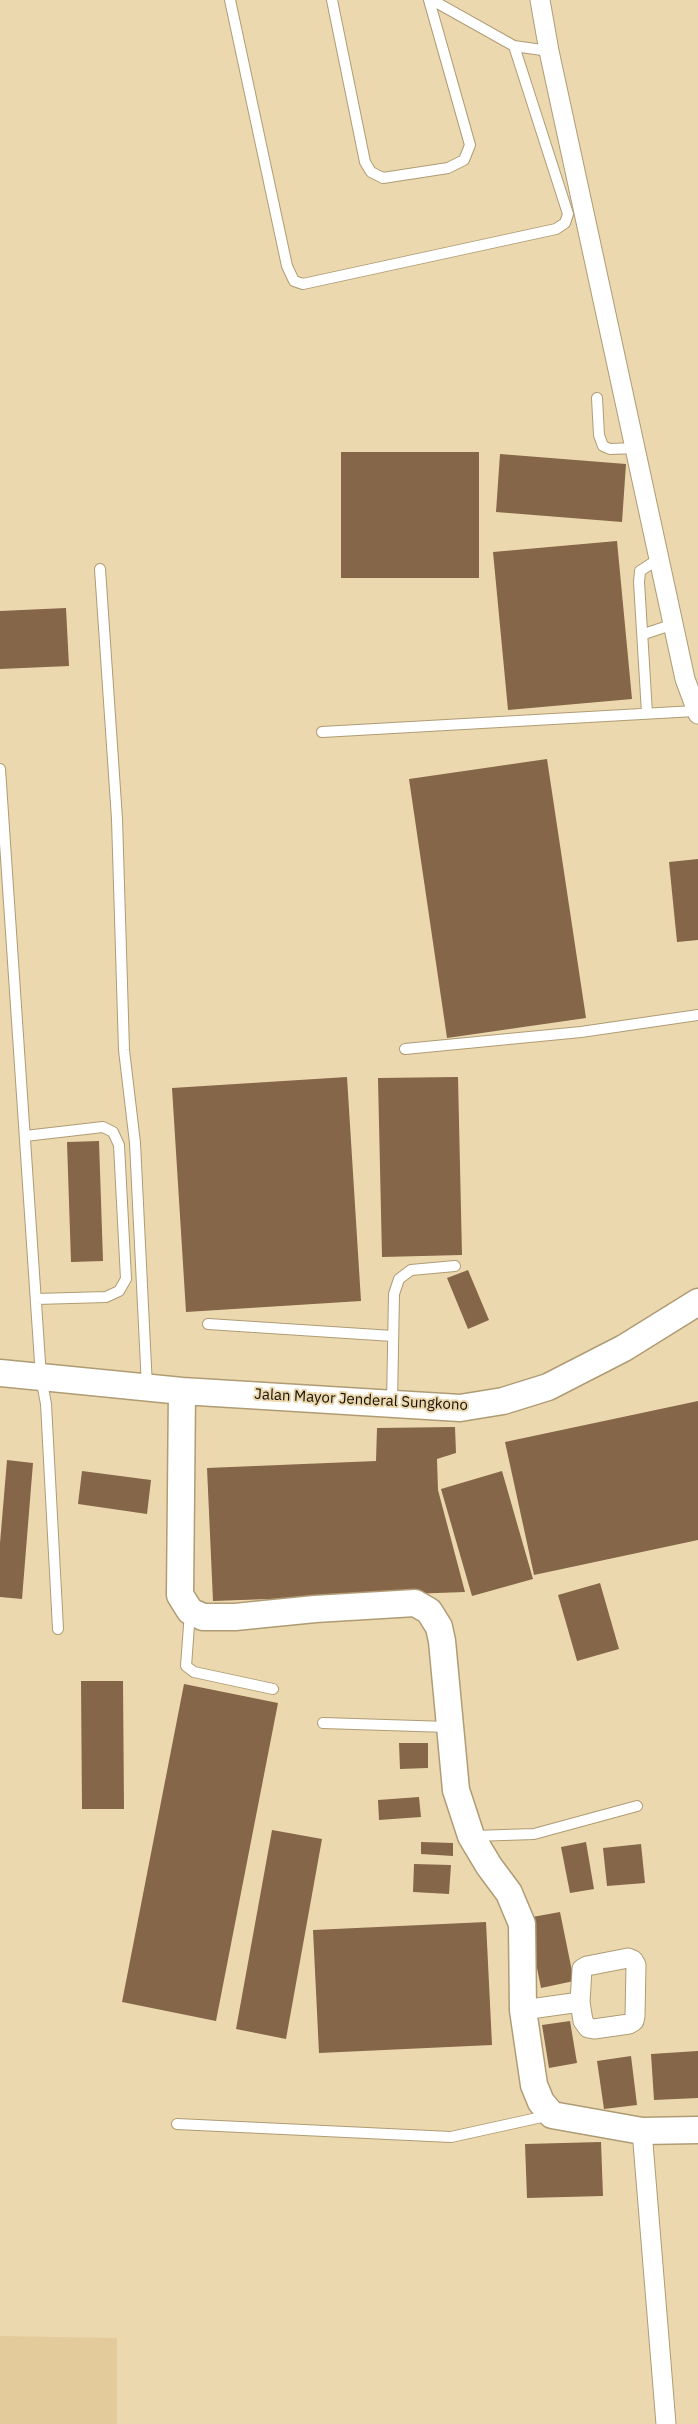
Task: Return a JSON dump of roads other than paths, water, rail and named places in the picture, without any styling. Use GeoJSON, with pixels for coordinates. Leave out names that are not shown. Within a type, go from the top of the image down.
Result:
{"type":"FeatureCollection","features":[{"type":"Feature","properties":{"kind":"street"},"geometry":{"type":"LineString","coordinates":[[540,0],[549,51],[637,448],[685,679],[697,712]]}},
{"type":"Feature","properties":{"kind":"street","name":"Jalan Mayor Jenderal Sungkono"},"geometry":{"type":"LineString","coordinates":[[0,1373],[182,1391],[460,1408],[503,1401],[548,1387],[624,1348],[698,1302]]}},
{"type":"Feature","properties":{"kind":"street"},"geometry":{"type":"LineString","coordinates":[[182,1391],[180,1595],[190,1611],[203,1617],[235,1617],[315,1609],[415,1603],[429,1611],[439,1627],[442,1641],[447,1679],[448,1727],[456,1790],[471,1836],[508,1894],[522,1924],[523,2010],[534,2085],[541,2102],[552,2115],[642,2131],[698,2130]]}},
{"type":"Feature","properties":{"kind":"street"},"geometry":{"type":"LineString","coordinates":[[523,2010],[580,2002]]}},
{"type":"Feature","properties":{"kind":"street"},"geometry":{"type":"LineString","coordinates":[[642,2131],[666,2424]]}},
{"type":"Feature","properties":{"kind":"lane"},"geometry":{"type":"LineString","coordinates":[[230,0],[288,266],[294,281],[303,284],[556,229],[564,223],[568,214],[514,46]]}},
{"type":"Feature","properties":{"kind":"lane"},"geometry":{"type":"LineString","coordinates":[[332,0],[365,162],[371,172],[383,178],[448,168],[464,160],[470,145],[430,0]]}},
{"type":"Feature","properties":{"kind":"lane"},"geometry":{"type":"LineString","coordinates":[[430,0],[514,46],[549,51]]}},
{"type":"Feature","properties":{"kind":"lane"},"geometry":{"type":"LineString","coordinates":[[597,398],[599,435],[603,446],[610,449],[637,448]]}},
{"type":"Feature","properties":{"kind":"lane"},"geometry":{"type":"LineString","coordinates":[[647,713],[644,634],[639,582],[640,571],[660,558]]}},
{"type":"Feature","properties":{"kind":"lane"},"geometry":{"type":"LineString","coordinates":[[100,569],[118,819],[124,1050],[135,1143],[148,1388]]}},
{"type":"Feature","properties":{"kind":"lane"},"geometry":{"type":"LineString","coordinates":[[644,634],[674,624]]}},
{"type":"Feature","properties":{"kind":"lane"},"geometry":{"type":"LineString","coordinates":[[322,732],[647,713],[697,712]]}},
{"type":"Feature","properties":{"kind":"lane"},"geometry":{"type":"LineString","coordinates":[[0,769],[41,1377],[46,1404],[58,1630]]}},
{"type":"Feature","properties":{"kind":"lane"},"geometry":{"type":"LineString","coordinates":[[405,1049],[581,1032],[698,1015]]}},
{"type":"Feature","properties":{"kind":"lane"},"geometry":{"type":"LineString","coordinates":[[25,1136],[103,1127],[113,1132],[118,1145],[126,1279],[119,1291],[106,1298],[36,1299]]}},
{"type":"Feature","properties":{"kind":"lane"},"geometry":{"type":"LineString","coordinates":[[392,1404],[394,1294],[399,1279],[411,1270],[455,1266]]}},
{"type":"Feature","properties":{"kind":"lane"},"geometry":{"type":"LineString","coordinates":[[208,1324],[393,1336]]}},
{"type":"Feature","properties":{"kind":"lane"},"geometry":{"type":"LineString","coordinates":[[190,1611],[186,1666],[194,1672],[273,1689]]}},
{"type":"Feature","properties":{"kind":"lane"},"geometry":{"type":"LineString","coordinates":[[323,1723],[448,1727]]}},
{"type":"Feature","properties":{"kind":"lane"},"geometry":{"type":"LineString","coordinates":[[471,1836],[534,1834],[637,1806]]}},
{"type":"Feature","properties":{"kind":"lane"},"geometry":{"type":"LineString","coordinates":[[177,2124],[451,2137],[552,2115]]}}]}
